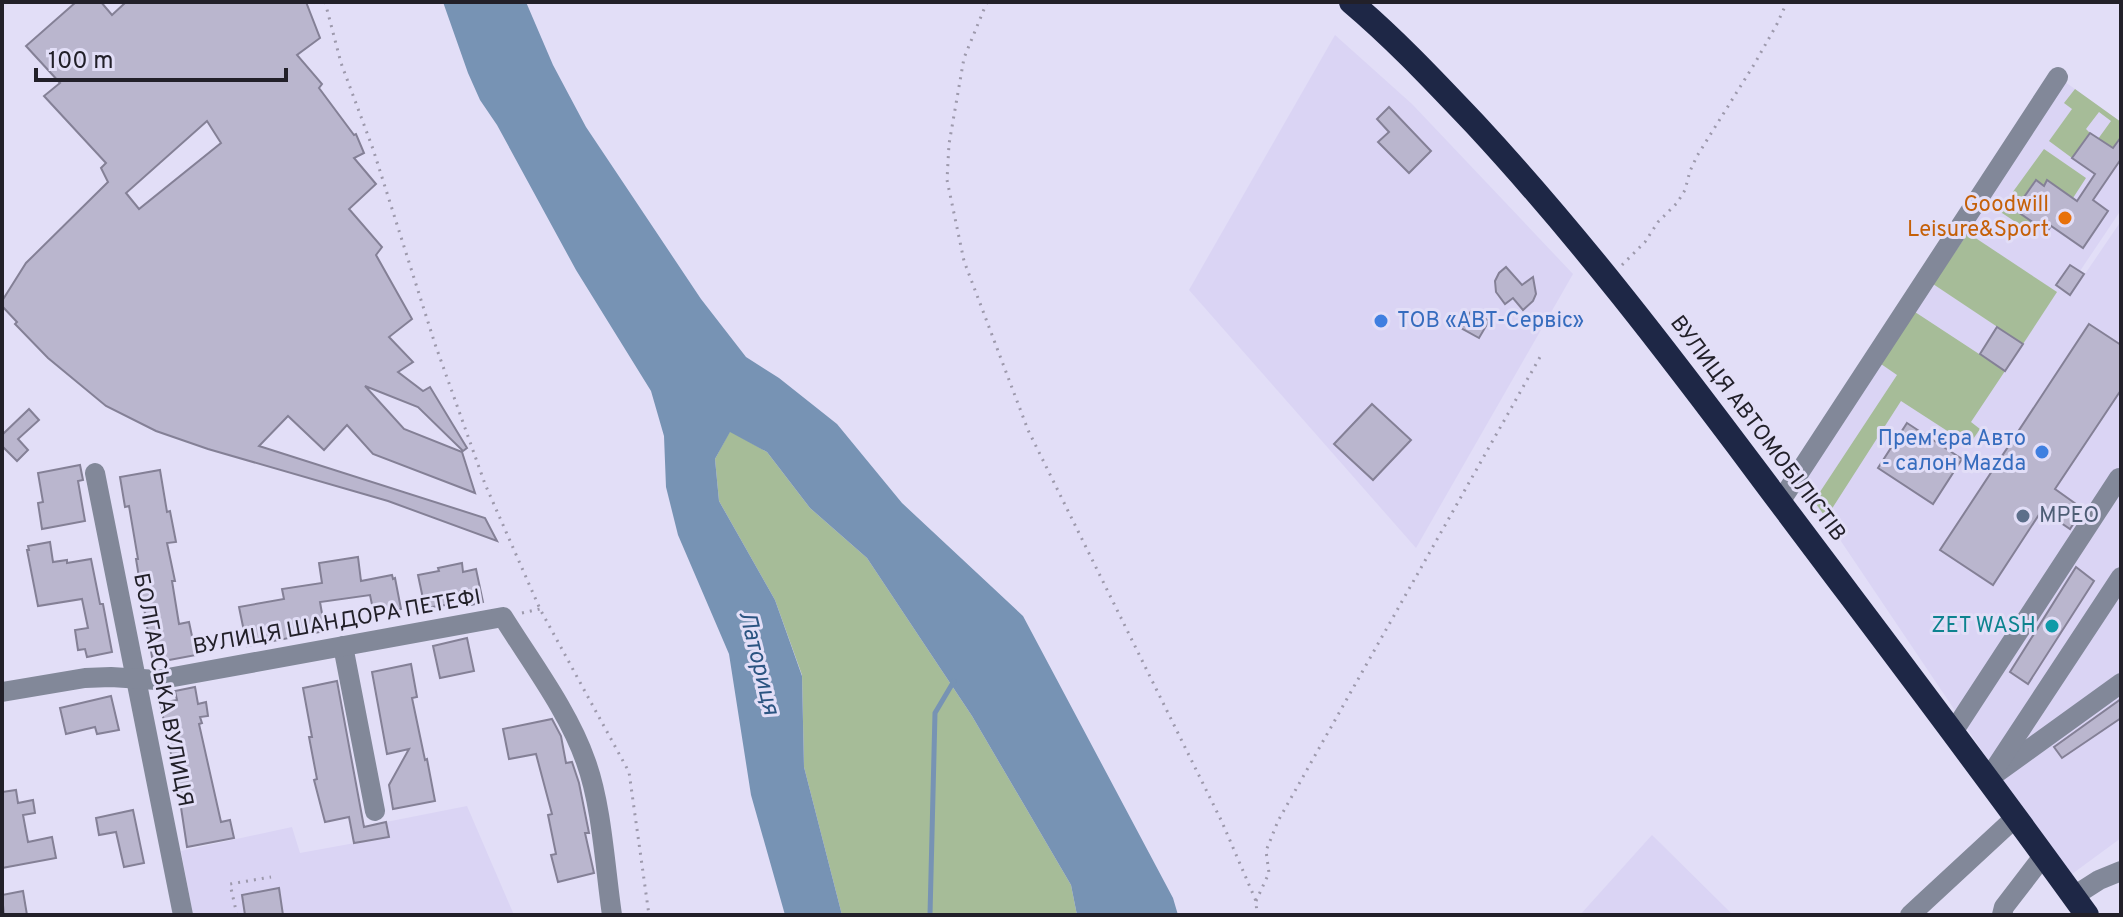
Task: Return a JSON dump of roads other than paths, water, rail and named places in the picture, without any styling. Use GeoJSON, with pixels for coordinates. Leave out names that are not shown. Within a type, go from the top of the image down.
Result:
{"type":"FeatureCollection","features":[{"type":"Feature","properties":{"kind":"highway","name":"ВУЛИЦЯ АВТОМОБІЛІСТІВ"},"geometry":{"type":"LineString","coordinates":[[1351,2],[1427,73],[1521,174],[1610,280],[1686,376],[2080,906]]}},
{"type":"Feature","properties":{"kind":"street"},"geometry":{"type":"LineString","coordinates":[[1780,502],[2058,77]]}},
{"type":"Feature","properties":{"kind":"street","name":"БОЛГАРСЬКА ВУЛИЦЯ"},"geometry":{"type":"LineString","coordinates":[[95,473],[183,915]]}},
{"type":"Feature","properties":{"kind":"street"},"geometry":{"type":"LineString","coordinates":[[1953,732],[2119,478]]}},
{"type":"Feature","properties":{"kind":"street"},"geometry":{"type":"LineString","coordinates":[[1988,779],[2121,577]]}},
{"type":"Feature","properties":{"kind":"street","name":"ВУЛИЦЯ ШАНДОРА ПЕТЕФІ"},"geometry":{"type":"LineString","coordinates":[[2,692],[85,678],[157,680],[503,617],[572,730],[587,764],[596,800],[612,915]]}},
{"type":"Feature","properties":{"kind":"street"},"geometry":{"type":"LineString","coordinates":[[343,646],[375,811]]}},
{"type":"Feature","properties":{"kind":"street"},"geometry":{"type":"LineString","coordinates":[[1988,779],[2121,683]]}},
{"type":"Feature","properties":{"kind":"street"},"geometry":{"type":"LineString","coordinates":[[1910,915],[2016,817]]}},
{"type":"Feature","properties":{"kind":"street"},"geometry":{"type":"LineString","coordinates":[[2002,915],[2004,907],[2044,855]]}},
{"type":"Feature","properties":{"kind":"street"},"geometry":{"type":"LineString","coordinates":[[2080,906],[2099,880],[2121,871]]}},
{"type":"Feature","properties":{"kind":"water"},"geometry":{"type":"Polygon","coordinates":[[[443,2],[526,2],[553,65],[586,127],[701,299],[746,357],[779,378],[837,424],[902,503],[1023,616],[1173,898],[1178,915],[1077,915],[1071,885],[972,716],[867,558],[810,508],[767,452],[730,432],[715,459],[719,501],[775,600],[802,676],[804,767],[842,915],[785,915],[751,795],[729,654],[678,535],[666,487],[664,436],[651,391],[576,270],[497,125],[480,100],[443,2]]]}},
{"type":"Feature","properties":{"kind":"waterway","name":"Латориця"},"geometry":{"type":"LineString","coordinates":[[930,915],[935,713],[954,681]]}},
{"type":"Feature","properties":{"kind":"place","name":"Goodwill Leisure&Sport"},"geometry":{"type":"Point","coordinates":[2065,218]}},
{"type":"Feature","properties":{"kind":"place","name":"ТОВ «АВТ-Сервіс»"},"geometry":{"type":"Point","coordinates":[1381,321]}},
{"type":"Feature","properties":{"kind":"place","name":"Прем'єра Авто - салон Mazda"},"geometry":{"type":"Point","coordinates":[2042,452]}},
{"type":"Feature","properties":{"kind":"place","name":"МРЕО"},"geometry":{"type":"Point","coordinates":[2023,516]}},
{"type":"Feature","properties":{"kind":"place","name":"ZET WASH"},"geometry":{"type":"Point","coordinates":[2052,626]}}]}
